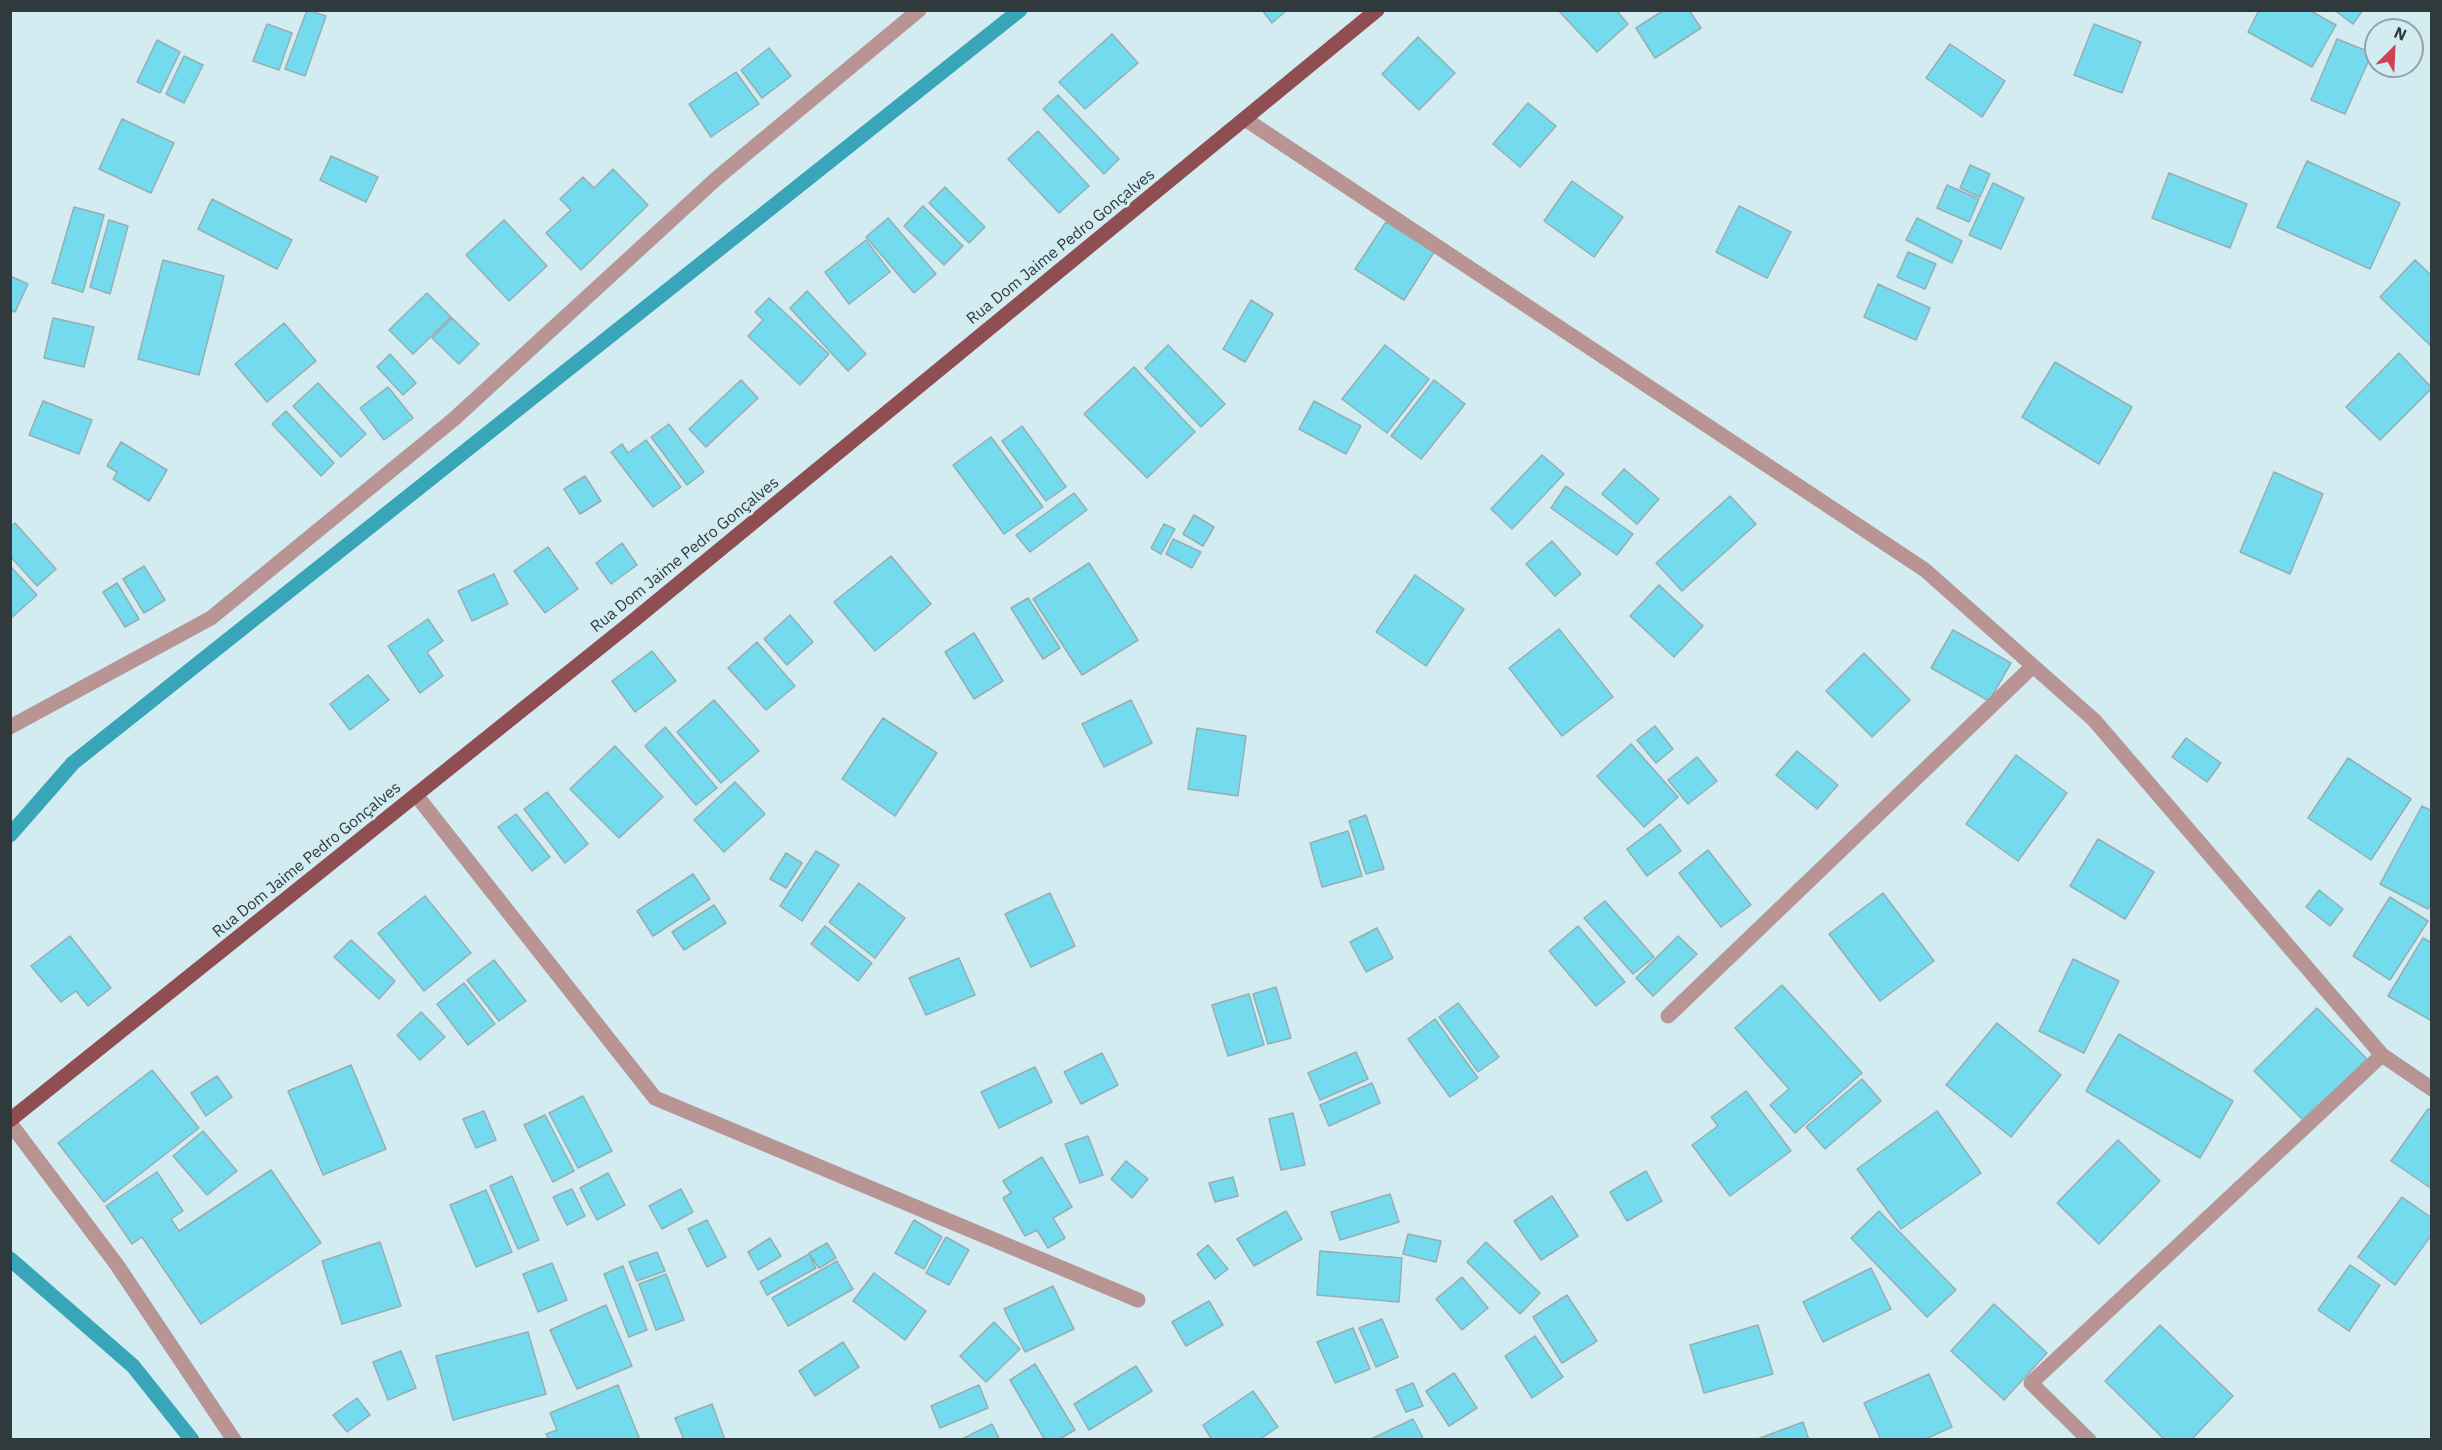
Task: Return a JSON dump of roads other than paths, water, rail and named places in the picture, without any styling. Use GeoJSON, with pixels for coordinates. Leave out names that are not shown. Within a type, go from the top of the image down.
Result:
{"type":"FeatureCollection","features":[{"type":"Feature","properties":{"kind":"main road","name":"Rua Dom Jaime Pedro Gonçalves"},"geometry":{"type":"LineString","coordinates":[[10,1122],[416,795],[1377,10]]}},
{"type":"Feature","properties":{"kind":"street"},"geometry":{"type":"LineString","coordinates":[[10,728],[212,618],[454,419],[717,178],[919,10]]}},
{"type":"Feature","properties":{"kind":"street"},"geometry":{"type":"LineString","coordinates":[[1245,119],[1925,570],[2094,720],[2382,1055],[2432,1089]]}},
{"type":"Feature","properties":{"kind":"street"},"geometry":{"type":"LineString","coordinates":[[1668,1016],[2033,666]]}},
{"type":"Feature","properties":{"kind":"street"},"geometry":{"type":"LineString","coordinates":[[416,795],[655,1098],[1138,1299]]}},
{"type":"Feature","properties":{"kind":"street"},"geometry":{"type":"LineString","coordinates":[[2089,1440],[2031,1383],[2382,1055]]}},
{"type":"Feature","properties":{"kind":"street"},"geometry":{"type":"LineString","coordinates":[[10,1122],[117,1265],[234,1440]]}},
{"type":"Feature","properties":{"kind":"waterway"},"geometry":{"type":"LineString","coordinates":[[10,835],[73,763],[1020,10]]}},
{"type":"Feature","properties":{"kind":"waterway"},"geometry":{"type":"LineString","coordinates":[[10,1259],[133,1366],[192,1440]]}}]}
